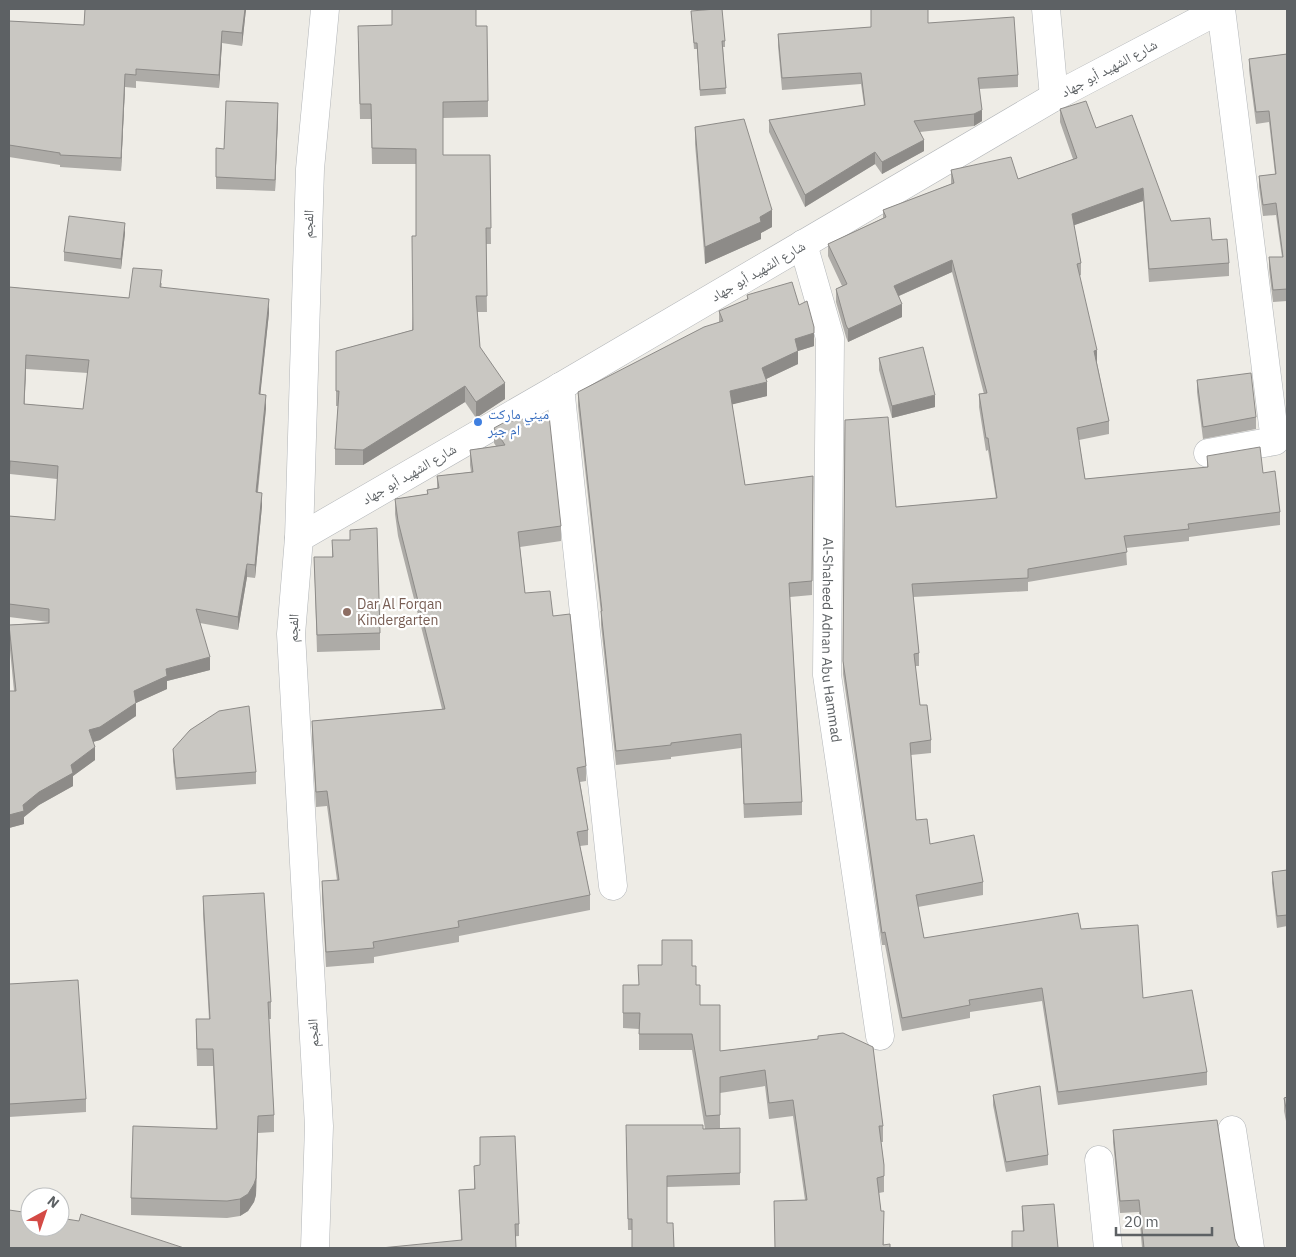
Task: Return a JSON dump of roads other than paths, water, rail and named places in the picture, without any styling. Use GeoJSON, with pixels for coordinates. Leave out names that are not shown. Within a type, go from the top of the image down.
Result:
{"type":"FeatureCollection","features":[{"type":"Feature","properties":{"kind":"street","name":"الفجم"},"geometry":{"type":"LineString","coordinates":[[315,1248],[319,1126],[291,634],[299,538],[310,169],[326,9]]}},
{"type":"Feature","properties":{"kind":"street"},"geometry":{"type":"LineString","coordinates":[[1046,9],[1054,97]]}},
{"type":"Feature","properties":{"kind":"street","name":"شارع الشهيد أبو جهاد"},"geometry":{"type":"LineString","coordinates":[[299,538],[1054,97],[1221,9]]}},
{"type":"Feature","properties":{"kind":"street"},"geometry":{"type":"LineString","coordinates":[[1208,454],[1275,441],[1221,9]]}},
{"type":"Feature","properties":{"kind":"street","name":"Al-Shaheed Adnan Abu Hammad"},"geometry":{"type":"LineString","coordinates":[[803,244],[830,338],[827,675],[880,1036]]}},
{"type":"Feature","properties":{"kind":"street"},"geometry":{"type":"LineString","coordinates":[[560,387],[613,886]]}},
{"type":"Feature","properties":{"kind":"street"},"geometry":{"type":"LineString","coordinates":[[1232,1130],[1250,1248]]}},
{"type":"Feature","properties":{"kind":"street"},"geometry":{"type":"LineString","coordinates":[[1099,1160],[1108,1248]]}},
{"type":"Feature","properties":{"kind":"place","name":"ميني ماركت ام جبر"},"geometry":{"type":"Point","coordinates":[478,422]}},
{"type":"Feature","properties":{"kind":"place","name":"Dar Al Forqan Kindergarten"},"geometry":{"type":"Point","coordinates":[347,612]}}]}
